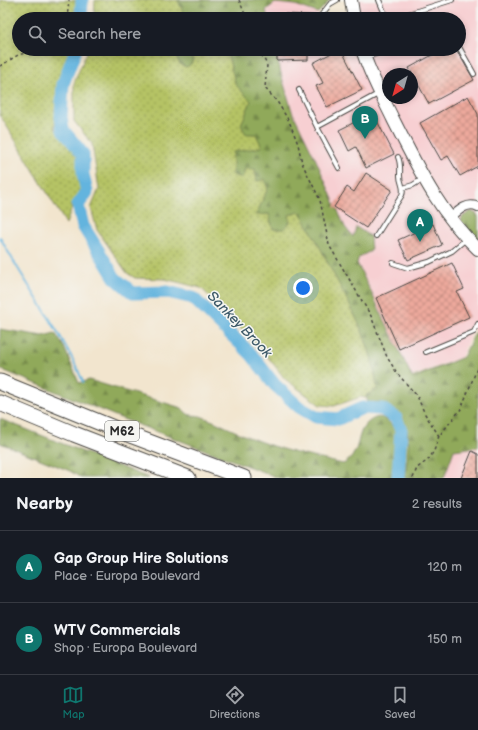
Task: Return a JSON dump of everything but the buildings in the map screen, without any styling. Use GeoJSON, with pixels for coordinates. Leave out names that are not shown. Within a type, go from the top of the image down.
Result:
{"type":"FeatureCollection","features":[{"type":"Feature","properties":{"kind":"highway","name":"M62"},"geometry":{"type":"LineString","coordinates":[[0,382],[133,436],[244,478]]}},
{"type":"Feature","properties":{"kind":"highway","name":"M62"},"geometry":{"type":"LineString","coordinates":[[0,403],[74,434],[188,478]]}},
{"type":"Feature","properties":{"kind":"street"},"geometry":{"type":"LineString","coordinates":[[351,0],[353,12]]}},
{"type":"Feature","properties":{"kind":"street"},"geometry":{"type":"LineString","coordinates":[[365,56],[380,93],[436,199],[449,219],[478,249]]}},
{"type":"Feature","properties":{"kind":"street"},"geometry":{"type":"LineString","coordinates":[[449,219],[459,210],[468,205],[478,207]]}},
{"type":"Feature","properties":{"kind":"lane"},"geometry":{"type":"LineString","coordinates":[[323,12],[330,4],[337,0]]}},
{"type":"Feature","properties":{"kind":"lane"},"geometry":{"type":"LineString","coordinates":[[379,0],[384,12]]}},
{"type":"Feature","properties":{"kind":"lane"},"geometry":{"type":"LineString","coordinates":[[414,12],[452,0]]}},
{"type":"Feature","properties":{"kind":"lane"},"geometry":{"type":"LineString","coordinates":[[464,56],[474,74]]}},
{"type":"Feature","properties":{"kind":"lane"},"geometry":{"type":"LineString","coordinates":[[299,90],[339,168]]}},
{"type":"Feature","properties":{"kind":"lane"},"geometry":{"type":"LineString","coordinates":[[317,127],[380,93]]}},
{"type":"Feature","properties":{"kind":"lane"},"geometry":{"type":"LineString","coordinates":[[376,236],[401,199],[403,188],[400,178],[401,165],[398,157]]}},
{"type":"Feature","properties":{"kind":"lane"},"geometry":{"type":"LineString","coordinates":[[403,188],[413,185],[424,178]]}},
{"type":"Feature","properties":{"kind":"lane"},"geometry":{"type":"LineString","coordinates":[[393,263],[408,268],[429,262],[452,251],[467,239]]}},
{"type":"Feature","properties":{"kind":"lane"},"geometry":{"type":"LineString","coordinates":[[426,352],[474,332],[478,324]]}},
{"type":"Feature","properties":{"kind":"path"},"geometry":{"type":"LineString","coordinates":[[68,12],[69,0]]}},
{"type":"Feature","properties":{"kind":"path"},"geometry":{"type":"LineString","coordinates":[[239,0],[244,12]]}},
{"type":"Feature","properties":{"kind":"path"},"geometry":{"type":"LineString","coordinates":[[0,66],[16,56]]}},
{"type":"Feature","properties":{"kind":"path"},"geometry":{"type":"LineString","coordinates":[[262,56],[267,65],[265,88],[278,103],[289,121],[298,144],[302,163],[320,200],[329,244],[371,316],[387,357],[397,373],[417,396],[425,414],[439,436]]}},
{"type":"Feature","properties":{"kind":"path"},"geometry":{"type":"LineString","coordinates":[[413,478],[417,468],[428,460],[434,451],[439,436],[461,409],[478,366]]}},
{"type":"Feature","properties":{"kind":"shaded area"},"geometry":{"type":"Polygon","coordinates":[[[356,0],[478,0],[478,318],[461,357],[408,378],[360,281],[268,56],[466,56],[466,12],[358,12],[356,0]]]}},
{"type":"Feature","properties":{"kind":"shaded area"},"geometry":{"type":"Polygon","coordinates":[[[275,3],[295,5],[316,12],[264,12],[275,3]]]}},
{"type":"Feature","properties":{"kind":"shaded area"},"geometry":{"type":"Polygon","coordinates":[[[478,446],[478,478],[438,478],[451,450],[478,446]]]}},
{"type":"Feature","properties":{"kind":"green space"},"geometry":{"type":"Polygon","coordinates":[[[0,0],[77,0],[76,12],[12,12],[12,56],[68,56],[58,83],[55,128],[77,156],[81,192],[73,205],[66,224],[0,115],[0,0]]]}},
{"type":"Feature","properties":{"kind":"green space"},"geometry":{"type":"Polygon","coordinates":[[[95,0],[241,0],[247,12],[94,12],[95,0]]]}},
{"type":"Feature","properties":{"kind":"green space"},"geometry":{"type":"Polygon","coordinates":[[[178,0],[330,0],[319,12],[295,5],[275,3],[266,10],[266,12],[183,12],[178,0]]]}},
{"type":"Feature","properties":{"kind":"green space"},"geometry":{"type":"Polygon","coordinates":[[[85,56],[251,56],[347,263],[406,380],[464,357],[454,448],[442,478],[404,478],[408,422],[387,403],[361,397],[334,406],[320,405],[285,379],[264,352],[201,288],[165,279],[135,278],[127,273],[97,230],[91,208],[99,189],[92,144],[74,121],[74,83],[85,56]]]}},
{"type":"Feature","properties":{"kind":"green space"},"geometry":{"type":"Polygon","coordinates":[[[176,56],[191,56],[193,60],[190,65],[186,67],[180,64],[176,56]]]}},
{"type":"Feature","properties":{"kind":"green space"},"geometry":{"type":"Polygon","coordinates":[[[228,56],[277,56],[292,111],[316,160],[345,227],[353,237],[356,227],[370,236],[371,251],[359,257],[357,263],[413,379],[463,357],[478,327],[478,447],[454,450],[444,478],[405,478],[408,440],[404,424],[399,416],[386,406],[380,403],[368,403],[366,395],[377,390],[372,359],[367,343],[317,241],[300,212],[289,215],[290,222],[284,229],[273,229],[269,214],[256,215],[268,188],[265,179],[257,181],[255,169],[245,169],[242,178],[233,175],[233,152],[262,147],[256,134],[246,134],[241,125],[251,101],[236,85],[228,56]]]}},
{"type":"Feature","properties":{"kind":"green space"},"geometry":{"type":"Polygon","coordinates":[[[471,211],[477,214],[478,217],[478,243],[461,221],[462,217],[471,211]]]}},
{"type":"Feature","properties":{"kind":"green space"},"geometry":{"type":"Polygon","coordinates":[[[0,329],[43,336],[55,333],[64,347],[79,383],[89,380],[182,408],[190,415],[209,419],[245,436],[285,450],[320,459],[343,464],[352,457],[361,432],[365,426],[374,418],[378,417],[385,419],[398,432],[394,478],[279,478],[123,419],[0,369],[0,329]]]}},
{"type":"Feature","properties":{"kind":"green space"},"geometry":{"type":"Polygon","coordinates":[[[0,419],[149,478],[81,478],[70,471],[0,443],[0,419]]]}},
{"type":"Feature","properties":{"kind":"waterway","name":"Sankey Brook"},"geometry":{"type":"LineString","coordinates":[[81,12],[82,0]]}},
{"type":"Feature","properties":{"kind":"waterway","name":"Sankey Brook"},"geometry":{"type":"LineString","coordinates":[[73,56],[63,84],[61,117],[63,130],[83,154],[83,174],[87,192],[78,205],[83,226],[115,278],[133,293],[168,292],[193,298],[251,354],[275,385],[299,407],[316,417],[338,419],[362,408],[382,409],[396,418],[401,430],[398,478]]}},
{"type":"Feature","properties":{"kind":"waterway"},"geometry":{"type":"LineString","coordinates":[[0,237],[65,344],[83,382]]}},
{"type":"Feature","properties":{"kind":"place","name":"WTV Commercials"},"geometry":{"type":"Point","coordinates":[365,139]}},
{"type":"Feature","properties":{"kind":"place","name":"Gap Group Hire Solutions"},"geometry":{"type":"Point","coordinates":[420,242]}}]}
